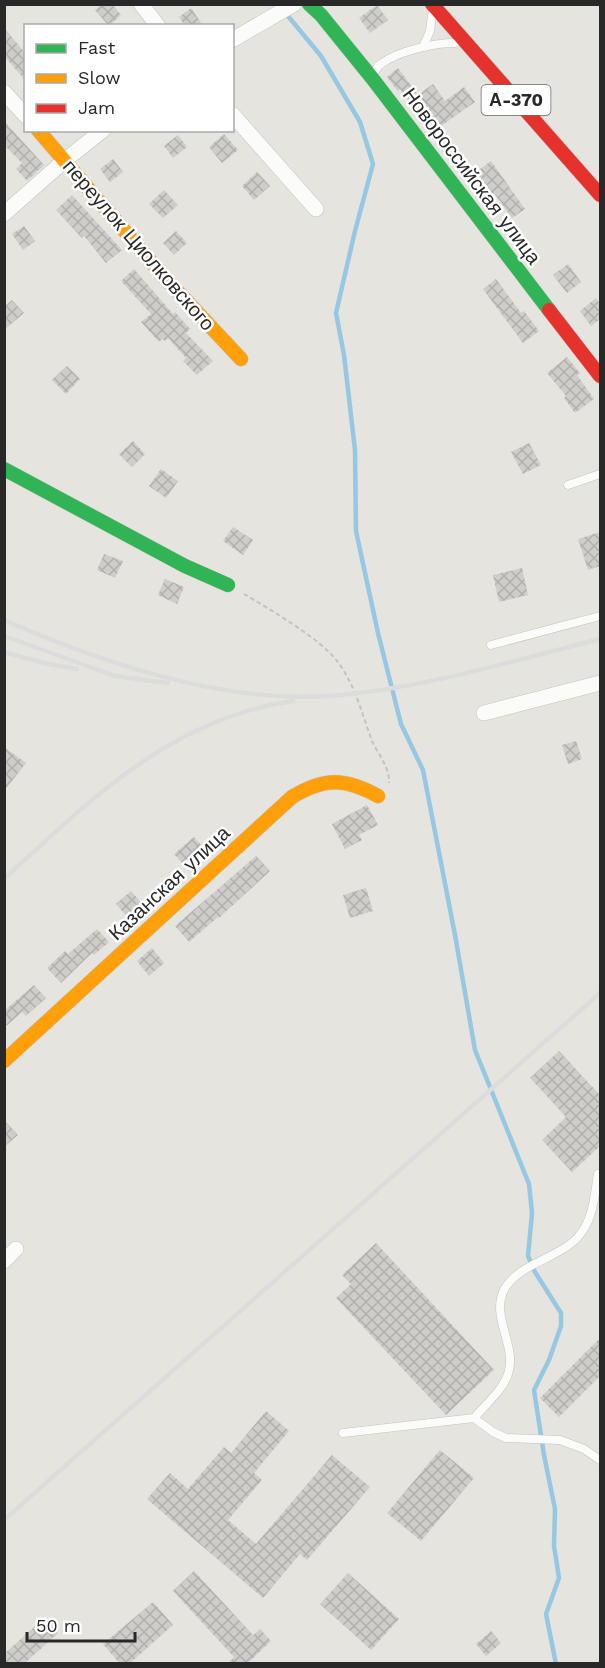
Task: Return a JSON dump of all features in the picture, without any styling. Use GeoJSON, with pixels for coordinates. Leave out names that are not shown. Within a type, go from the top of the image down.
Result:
{"type":"FeatureCollection","features":[{"type":"Feature","properties":{"kind":"main road","name":"Новороссийская улица"},"geometry":{"type":"LineString","coordinates":[[309,4],[321,15],[372,78],[600,376]]}},
{"type":"Feature","properties":{"kind":"main road","name":"А-370"},"geometry":{"type":"LineString","coordinates":[[432,5],[600,195]]}},
{"type":"Feature","properties":{"kind":"main road","name":"переулок Циолковского"},"geometry":{"type":"LineString","coordinates":[[40,132],[165,278],[241,359]]}},
{"type":"Feature","properties":{"kind":"main road"},"geometry":{"type":"LineString","coordinates":[[4,469],[185,566],[228,585]]}},
{"type":"Feature","properties":{"kind":"main road","name":"Казанская улица"},"geometry":{"type":"LineString","coordinates":[[4,1061],[292,797],[317,784],[337,781],[359,785],[378,796]]}},
{"type":"Feature","properties":{"kind":"street"},"geometry":{"type":"LineString","coordinates":[[141,4],[156,24]]}},
{"type":"Feature","properties":{"kind":"street"},"geometry":{"type":"LineString","coordinates":[[234,39],[294,4]]}},
{"type":"Feature","properties":{"kind":"street"},"geometry":{"type":"LineString","coordinates":[[4,92],[24,114]]}},
{"type":"Feature","properties":{"kind":"street"},"geometry":{"type":"LineString","coordinates":[[234,116],[316,208]]}},
{"type":"Feature","properties":{"kind":"street"},"geometry":{"type":"LineString","coordinates":[[4,214],[100,132]]}},
{"type":"Feature","properties":{"kind":"street"},"geometry":{"type":"LineString","coordinates":[[484,713],[600,683]]}},
{"type":"Feature","properties":{"kind":"street"},"geometry":{"type":"LineString","coordinates":[[4,1261],[16,1250]]}},
{"type":"Feature","properties":{"kind":"lane"},"geometry":{"type":"LineString","coordinates":[[423,46],[430,31],[432,5]]}},
{"type":"Feature","properties":{"kind":"lane"},"geometry":{"type":"LineString","coordinates":[[372,78],[380,64],[423,46],[466,43]]}},
{"type":"Feature","properties":{"kind":"lane"},"geometry":{"type":"LineString","coordinates":[[568,485],[600,474]]}},
{"type":"Feature","properties":{"kind":"lane"},"geometry":{"type":"LineString","coordinates":[[491,645],[600,616]]}},
{"type":"Feature","properties":{"kind":"lane"},"geometry":{"type":"LineString","coordinates":[[343,1433],[474,1418],[504,1383],[508,1375],[510,1360],[499,1307],[505,1289],[524,1270],[567,1245],[584,1230],[589,1219],[598,1173]]}},
{"type":"Feature","properties":{"kind":"lane"},"geometry":{"type":"LineString","coordinates":[[474,1418],[493,1432],[506,1438],[560,1440],[584,1449],[600,1460]]}},
{"type":"Feature","properties":{"kind":"path"},"geometry":{"type":"LineString","coordinates":[[228,585],[265,606],[321,645],[339,663],[362,707],[372,741],[387,770],[389,787],[378,796]]}},
{"type":"Feature","properties":{"kind":"building"},"geometry":{"type":"Polygon","coordinates":[[[102,4],[112,4],[121,15],[111,24],[107,24],[95,10],[102,4]]]}},
{"type":"Feature","properties":{"kind":"building"},"geometry":{"type":"Polygon","coordinates":[[[377,5],[388,20],[370,33],[359,18],[377,5]]]}},
{"type":"Feature","properties":{"kind":"building"},"geometry":{"type":"Polygon","coordinates":[[[191,8],[202,24],[184,24],[179,17],[191,8]]]}},
{"type":"Feature","properties":{"kind":"building"},"geometry":{"type":"Polygon","coordinates":[[[4,28],[24,52],[24,79],[4,56],[4,28]]]}},
{"type":"Feature","properties":{"kind":"building"},"geometry":{"type":"Polygon","coordinates":[[[398,68],[418,95],[433,84],[445,101],[464,87],[475,102],[441,126],[454,145],[445,152],[400,89],[398,91],[387,77],[398,68]]]}},
{"type":"Feature","properties":{"kind":"building"},"geometry":{"type":"Polygon","coordinates":[[[4,121],[44,165],[27,181],[16,169],[22,163],[4,145],[4,121]]]}},
{"type":"Feature","properties":{"kind":"building"},"geometry":{"type":"Polygon","coordinates":[[[224,134],[238,150],[222,163],[209,147],[224,134]]]}},
{"type":"Feature","properties":{"kind":"building"},"geometry":{"type":"Polygon","coordinates":[[[178,135],[187,147],[173,158],[164,146],[178,135]]]}},
{"type":"Feature","properties":{"kind":"building"},"geometry":{"type":"Polygon","coordinates":[[[113,159],[123,172],[110,182],[100,169],[113,159]]]}},
{"type":"Feature","properties":{"kind":"building"},"geometry":{"type":"Polygon","coordinates":[[[491,161],[525,209],[512,218],[476,172],[491,161]]]}},
{"type":"Feature","properties":{"kind":"building"},"geometry":{"type":"Polygon","coordinates":[[[257,172],[270,186],[254,200],[242,186],[257,172]]]}},
{"type":"Feature","properties":{"kind":"building"},"geometry":{"type":"Polygon","coordinates":[[[164,190],[178,205],[163,218],[149,204],[164,190]]]}},
{"type":"Feature","properties":{"kind":"building"},"geometry":{"type":"Polygon","coordinates":[[[72,195],[122,250],[106,263],[84,236],[82,238],[56,210],[72,195]]]}},
{"type":"Feature","properties":{"kind":"building"},"geometry":{"type":"Polygon","coordinates":[[[24,226],[35,241],[23,250],[12,234],[24,226]]]}},
{"type":"Feature","properties":{"kind":"building"},"geometry":{"type":"Polygon","coordinates":[[[176,231],[187,243],[174,255],[163,243],[176,231]]]}},
{"type":"Feature","properties":{"kind":"building"},"geometry":{"type":"Polygon","coordinates":[[[568,264],[581,282],[567,293],[553,275],[568,264]]]}},
{"type":"Feature","properties":{"kind":"building"},"geometry":{"type":"Polygon","coordinates":[[[134,269],[173,314],[175,312],[190,329],[186,333],[213,361],[197,375],[183,361],[186,358],[168,338],[159,342],[141,322],[151,314],[121,281],[134,269]]]}},
{"type":"Feature","properties":{"kind":"building"},"geometry":{"type":"Polygon","coordinates":[[[496,279],[521,313],[524,311],[539,331],[523,343],[483,289],[496,279]]]}},
{"type":"Feature","properties":{"kind":"building"},"geometry":{"type":"Polygon","coordinates":[[[596,298],[600,304],[600,319],[591,326],[580,311],[596,298]]]}},
{"type":"Feature","properties":{"kind":"building"},"geometry":{"type":"Polygon","coordinates":[[[12,300],[24,313],[4,330],[4,307],[12,300]]]}},
{"type":"Feature","properties":{"kind":"building"},"geometry":{"type":"Polygon","coordinates":[[[567,357],[580,373],[577,375],[594,399],[575,413],[564,398],[566,396],[547,373],[567,357]]]}},
{"type":"Feature","properties":{"kind":"building"},"geometry":{"type":"Polygon","coordinates":[[[67,366],[80,379],[66,394],[52,380],[67,366]]]}},
{"type":"Feature","properties":{"kind":"building"},"geometry":{"type":"Polygon","coordinates":[[[133,441],[145,454],[132,467],[119,454],[133,441]]]}},
{"type":"Feature","properties":{"kind":"building"},"geometry":{"type":"Polygon","coordinates":[[[529,443],[541,465],[523,474],[511,452],[529,443]]]}},
{"type":"Feature","properties":{"kind":"building"},"geometry":{"type":"Polygon","coordinates":[[[161,469],[178,481],[166,498],[149,486],[161,469]]]}},
{"type":"Feature","properties":{"kind":"building"},"geometry":{"type":"Polygon","coordinates":[[[233,527],[253,540],[243,555],[223,541],[233,527]]]}},
{"type":"Feature","properties":{"kind":"building"},"geometry":{"type":"Polygon","coordinates":[[[600,532],[600,566],[588,570],[578,539],[600,532]]]}},
{"type":"Feature","properties":{"kind":"building"},"geometry":{"type":"Polygon","coordinates":[[[104,554],[123,561],[115,578],[97,570],[104,554]]]}},
{"type":"Feature","properties":{"kind":"building"},"geometry":{"type":"Polygon","coordinates":[[[522,568],[528,595],[499,602],[493,575],[522,568]]]}},
{"type":"Feature","properties":{"kind":"building"},"geometry":{"type":"Polygon","coordinates":[[[165,579],[184,587],[177,604],[158,595],[165,579]]]}},
{"type":"Feature","properties":{"kind":"building"},"geometry":{"type":"Polygon","coordinates":[[[576,741],[582,759],[568,764],[562,745],[576,741]]]}},
{"type":"Feature","properties":{"kind":"building"},"geometry":{"type":"Polygon","coordinates":[[[4,747],[26,763],[4,791],[4,747]]]}},
{"type":"Feature","properties":{"kind":"building"},"geometry":{"type":"Polygon","coordinates":[[[367,805],[378,825],[359,835],[362,840],[345,849],[332,824],[367,805]]]}},
{"type":"Feature","properties":{"kind":"building"},"geometry":{"type":"Polygon","coordinates":[[[194,837],[206,850],[190,864],[186,859],[182,863],[174,854],[194,837]]]}},
{"type":"Feature","properties":{"kind":"building"},"geometry":{"type":"Polygon","coordinates":[[[256,856],[270,871],[189,942],[175,926],[256,856]]]}},
{"type":"Feature","properties":{"kind":"building"},"geometry":{"type":"Polygon","coordinates":[[[366,888],[373,911],[350,918],[343,895],[366,888]]]}},
{"type":"Feature","properties":{"kind":"building"},"geometry":{"type":"Polygon","coordinates":[[[131,891],[145,907],[130,920],[116,904],[131,891]]]}},
{"type":"Feature","properties":{"kind":"building"},"geometry":{"type":"Polygon","coordinates":[[[97,929],[109,942],[94,955],[92,953],[61,983],[47,968],[65,951],[68,954],[97,929]]]}},
{"type":"Feature","properties":{"kind":"building"},"geometry":{"type":"Polygon","coordinates":[[[152,948],[164,963],[149,976],[137,961],[152,948]]]}},
{"type":"Feature","properties":{"kind":"building"},"geometry":{"type":"Polygon","coordinates":[[[34,985],[46,998],[26,1016],[22,1012],[4,1028],[4,1011],[34,985]]]}},
{"type":"Feature","properties":{"kind":"building"},"geometry":{"type":"Polygon","coordinates":[[[559,1051],[600,1095],[600,1146],[572,1172],[542,1140],[566,1117],[530,1078],[559,1051]]]}},
{"type":"Feature","properties":{"kind":"building"},"geometry":{"type":"Polygon","coordinates":[[[4,1120],[18,1135],[4,1147],[4,1120]]]}},
{"type":"Feature","properties":{"kind":"building"},"geometry":{"type":"Polygon","coordinates":[[[376,1243],[494,1370],[446,1415],[336,1298],[351,1284],[342,1275],[376,1243]]]}},
{"type":"Feature","properties":{"kind":"building"},"geometry":{"type":"Polygon","coordinates":[[[600,1338],[600,1376],[559,1417],[540,1398],[600,1338]]]}},
{"type":"Feature","properties":{"kind":"building"},"geometry":{"type":"Polygon","coordinates":[[[266,1411],[289,1431],[254,1473],[262,1480],[228,1520],[256,1544],[332,1455],[370,1487],[307,1560],[300,1554],[263,1598],[147,1499],[170,1473],[188,1489],[224,1447],[231,1453],[266,1411]]]}},
{"type":"Feature","properties":{"kind":"building"},"geometry":{"type":"Polygon","coordinates":[[[440,1450],[474,1478],[421,1541],[387,1513],[440,1450]]]}},
{"type":"Feature","properties":{"kind":"building"},"geometry":{"type":"Polygon","coordinates":[[[194,1571],[253,1635],[260,1629],[271,1641],[247,1664],[227,1664],[234,1657],[173,1591],[194,1571]]]}},
{"type":"Feature","properties":{"kind":"building"},"geometry":{"type":"Polygon","coordinates":[[[348,1573],[399,1619],[371,1650],[320,1604],[348,1573]]]}},
{"type":"Feature","properties":{"kind":"building"},"geometry":{"type":"Polygon","coordinates":[[[153,1602],[173,1625],[129,1664],[120,1664],[103,1644],[153,1602]]]}},
{"type":"Feature","properties":{"kind":"building"},"geometry":{"type":"Polygon","coordinates":[[[44,1618],[58,1633],[24,1664],[4,1664],[4,1654],[44,1618]]]}},
{"type":"Feature","properties":{"kind":"building"},"geometry":{"type":"Polygon","coordinates":[[[491,1631],[501,1643],[486,1656],[476,1644],[491,1631]]]}},
{"type":"Feature","properties":{"kind":"waterway"},"geometry":{"type":"LineString","coordinates":[[278,4],[321,56],[360,122],[373,164],[336,313],[344,355],[355,450],[356,531],[401,724],[423,770],[475,1050],[529,1184],[532,1213],[528,1256],[535,1272],[561,1313],[561,1326],[549,1360],[534,1390],[555,1509],[554,1546],[559,1578],[546,1614],[556,1664]]}},
{"type":"Feature","properties":{"kind":"railway"},"geometry":{"type":"LineString","coordinates":[[4,620],[81,651],[163,677],[247,693],[288,697],[329,696],[432,681],[600,639]]}},
{"type":"Feature","properties":{"kind":"railway"},"geometry":{"type":"LineString","coordinates":[[4,636],[115,676],[168,683]]}},
{"type":"Feature","properties":{"kind":"railway"},"geometry":{"type":"LineString","coordinates":[[4,652],[77,669]]}},
{"type":"Feature","properties":{"kind":"railway"},"geometry":{"type":"LineString","coordinates":[[4,879],[101,792],[171,744],[209,725],[249,710],[293,701]]}},
{"type":"Feature","properties":{"kind":"railway"},"geometry":{"type":"LineString","coordinates":[[4,1520],[600,993]]}},
{"type":"Feature","properties":{"kind":"traffic: fast"},"geometry":{"type":"LineString","coordinates":[[309,4],[321,15],[372,78],[549,310]]}},
{"type":"Feature","properties":{"kind":"traffic: fast"},"geometry":{"type":"LineString","coordinates":[[4,469],[185,566],[228,585]]}},
{"type":"Feature","properties":{"kind":"traffic: slow"},"geometry":{"type":"LineString","coordinates":[[40,132],[165,278],[241,359]]}},
{"type":"Feature","properties":{"kind":"traffic: slow"},"geometry":{"type":"LineString","coordinates":[[4,1061],[292,797],[315,786],[335,782],[355,786],[378,796]]}},
{"type":"Feature","properties":{"kind":"traffic: jam"},"geometry":{"type":"LineString","coordinates":[[432,4],[600,195]]}},
{"type":"Feature","properties":{"kind":"traffic: jam"},"geometry":{"type":"LineString","coordinates":[[549,310],[600,376]]}}]}
